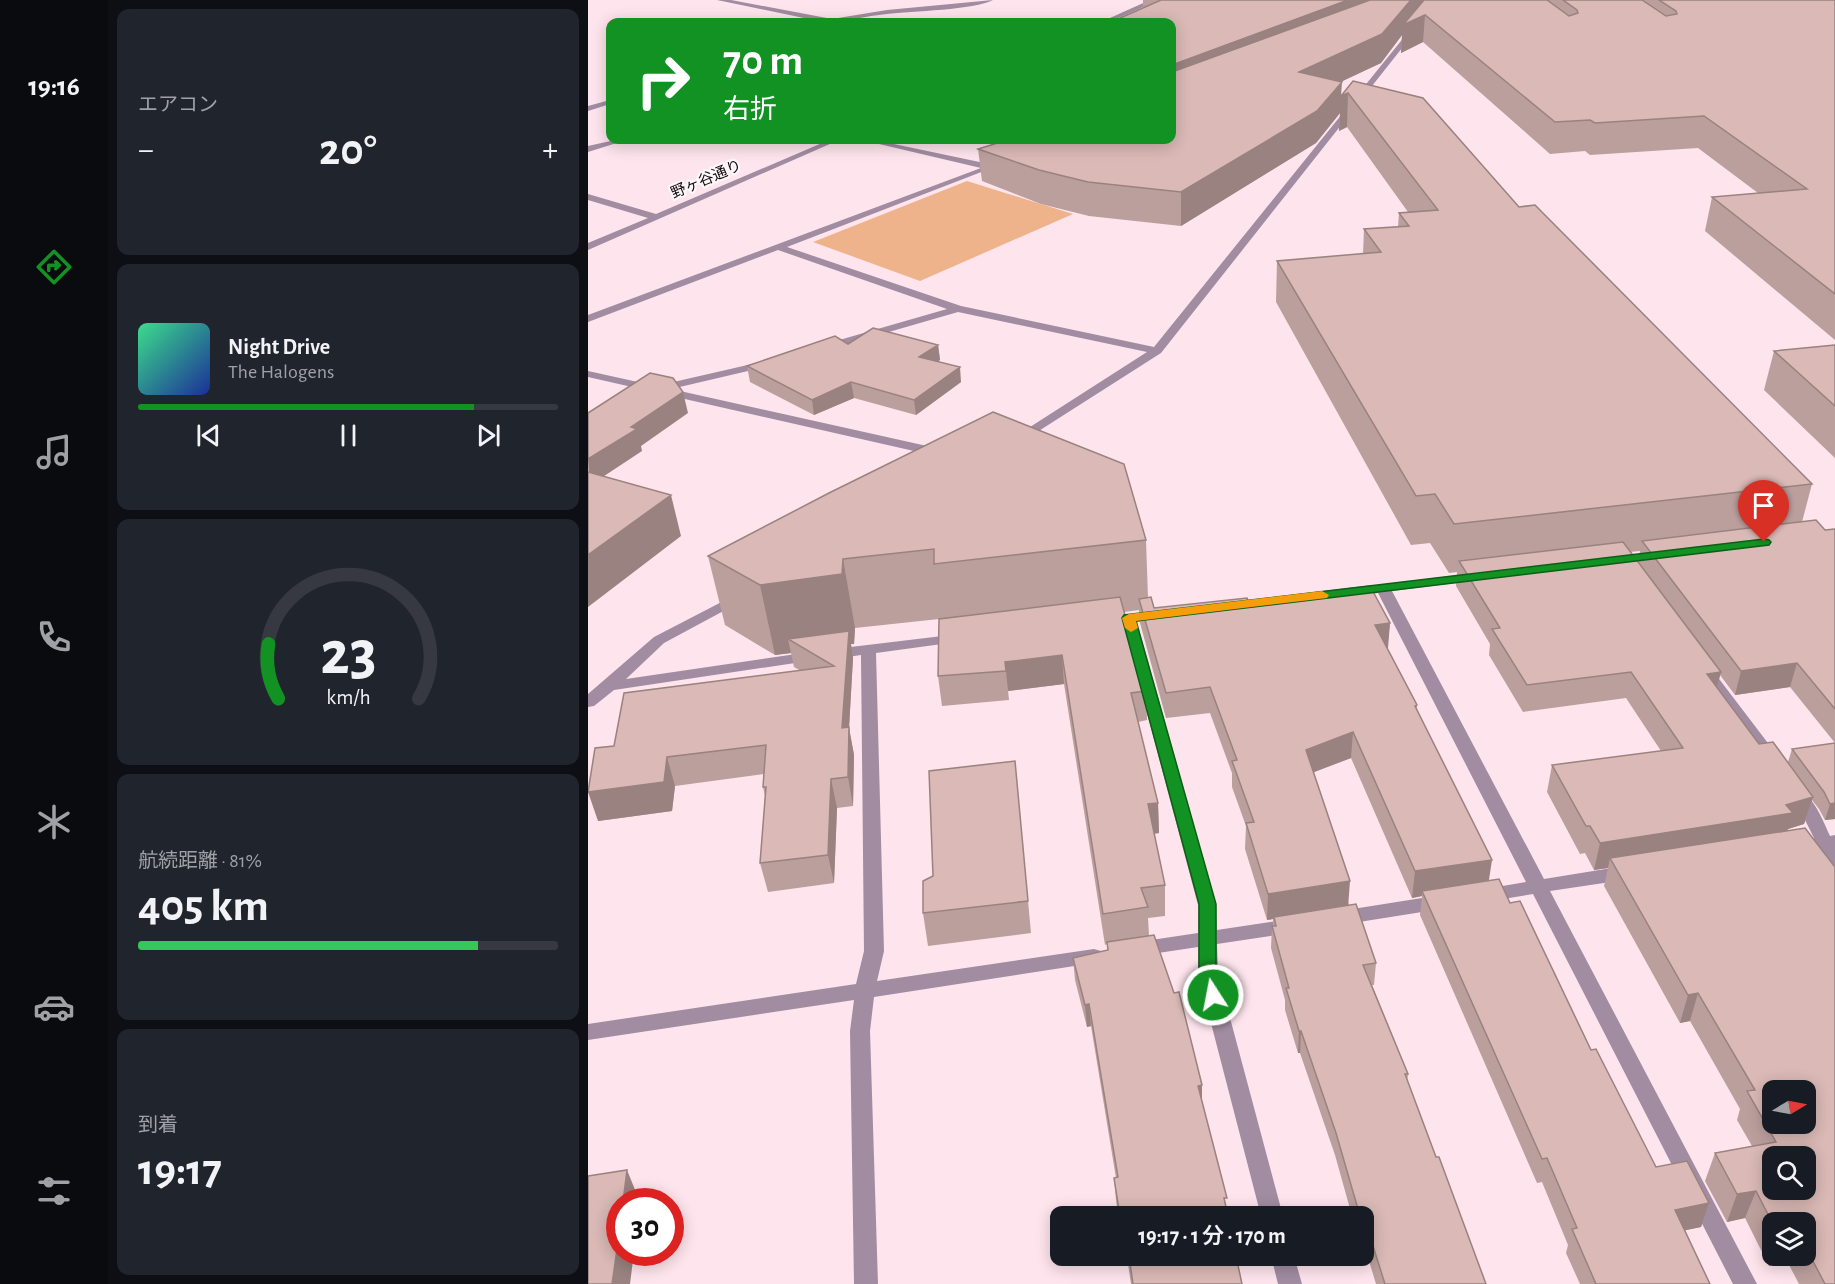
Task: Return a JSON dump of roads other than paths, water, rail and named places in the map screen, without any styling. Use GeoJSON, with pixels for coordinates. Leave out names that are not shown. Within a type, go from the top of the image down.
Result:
{"type":"FeatureCollection","features":[{"type":"Feature","properties":{"kind":"street"},"geometry":{"type":"LineString","coordinates":[[720,0],[810,18]]}},
{"type":"Feature","properties":{"kind":"street"},"geometry":{"type":"LineString","coordinates":[[849,18],[990,0]]}},
{"type":"Feature","properties":{"kind":"street"},"geometry":{"type":"LineString","coordinates":[[1113,18],[1156,0]]}},
{"type":"Feature","properties":{"kind":"street"},"geometry":{"type":"LineString","coordinates":[[1010,444],[1157,351],[1437,0]]}},
{"type":"Feature","properties":{"kind":"street"},"geometry":{"type":"LineString","coordinates":[[588,109],[606,103]]}},
{"type":"Feature","properties":{"kind":"street"},"geometry":{"type":"LineString","coordinates":[[588,150],[609,144]]}},
{"type":"Feature","properties":{"kind":"street","name":"野ヶ谷通り"},"geometry":{"type":"LineString","coordinates":[[588,247],[827,144]]}},
{"type":"Feature","properties":{"kind":"street"},"geometry":{"type":"LineString","coordinates":[[884,144],[990,167]]}},
{"type":"Feature","properties":{"kind":"street"},"geometry":{"type":"LineString","coordinates":[[588,319],[1011,159]]}},
{"type":"Feature","properties":{"kind":"street"},"geometry":{"type":"LineString","coordinates":[[588,197],[656,217]]}},
{"type":"Feature","properties":{"kind":"street"},"geometry":{"type":"LineString","coordinates":[[778,247],[958,309],[1157,351]]}},
{"type":"Feature","properties":{"kind":"street"},"geometry":{"type":"LineString","coordinates":[[818,350],[958,309]]}},
{"type":"Feature","properties":{"kind":"street"},"geometry":{"type":"LineString","coordinates":[[651,390],[773,363]]}},
{"type":"Feature","properties":{"kind":"street"},"geometry":{"type":"LineString","coordinates":[[588,374],[946,455]]}},
{"type":"Feature","properties":{"kind":"street"},"geometry":{"type":"LineString","coordinates":[[1336,593],[1486,576]]}},
{"type":"Feature","properties":{"kind":"street"},"geometry":{"type":"LineString","coordinates":[[1383,588],[1745,1284]]}},
{"type":"Feature","properties":{"kind":"street"},"geometry":{"type":"LineString","coordinates":[[588,702],[659,640],[751,590]]}},
{"type":"Feature","properties":{"kind":"street"},"geometry":{"type":"LineString","coordinates":[[1093,622],[1175,613]]}},
{"type":"Feature","properties":{"kind":"street"},"geometry":{"type":"LineString","coordinates":[[1129,618],[1207,904],[1208,973],[1269,1206]]}},
{"type":"Feature","properties":{"kind":"street"},"geometry":{"type":"LineString","coordinates":[[609,686],[974,636]]}},
{"type":"Feature","properties":{"kind":"street"},"geometry":{"type":"LineString","coordinates":[[866,1284],[860,1031],[865,990],[874,951],[868,649]]}},
{"type":"Feature","properties":{"kind":"street"},"geometry":{"type":"LineString","coordinates":[[1693,653],[1811,814],[1829,842],[1835,865]]}},
{"type":"Feature","properties":{"kind":"street"},"geometry":{"type":"LineString","coordinates":[[1778,850],[1829,842]]}},
{"type":"Feature","properties":{"kind":"street"},"geometry":{"type":"LineString","coordinates":[[588,1032],[1208,939],[1640,871]]}},
{"type":"Feature","properties":{"kind":"street"},"geometry":{"type":"LineString","coordinates":[[1286,1266],[1290,1284]]}}]}
